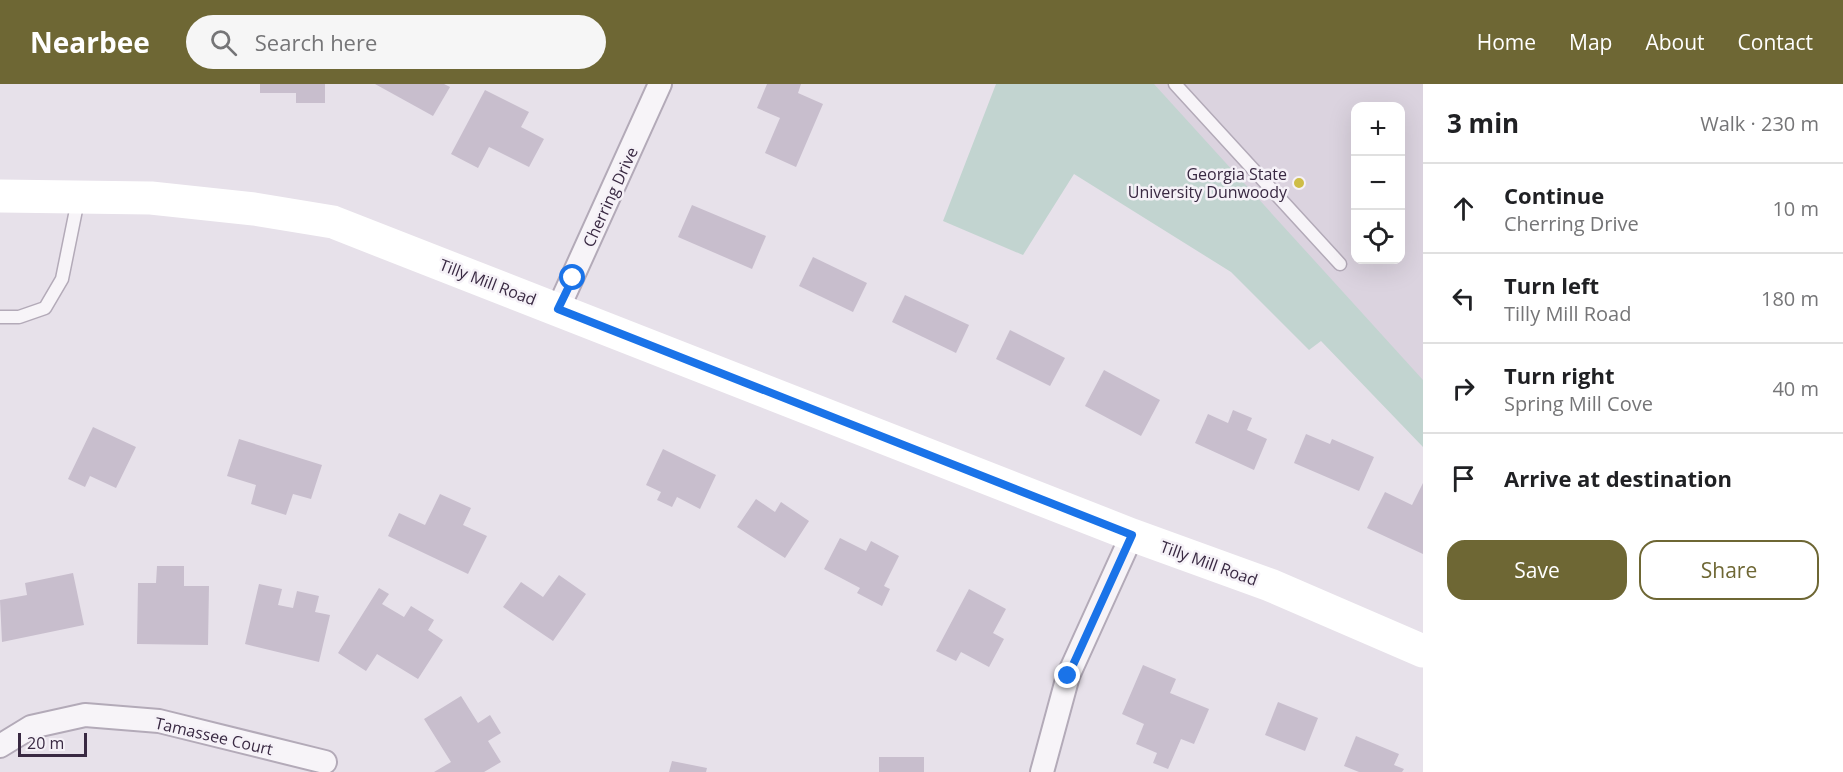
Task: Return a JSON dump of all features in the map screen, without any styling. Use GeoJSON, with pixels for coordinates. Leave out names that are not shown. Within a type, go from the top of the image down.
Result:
{"type":"FeatureCollection","features":[{"type":"Feature","properties":{"kind":"street","name":"Cherring Drive"},"geometry":{"type":"LineString","coordinates":[[558,309],[660,84]]}},
{"type":"Feature","properties":{"kind":"street","name":"Tilly Mill Road"},"geometry":{"type":"LineString","coordinates":[[0,196],[151,198],[254,209],[333,222],[1132,535],[1270,585],[1423,651]]}},
{"type":"Feature","properties":{"kind":"street"},"geometry":{"type":"LineString","coordinates":[[1042,772],[1068,676],[1132,535]]}},
{"type":"Feature","properties":{"kind":"street","name":"Tamassee Court"},"geometry":{"type":"LineString","coordinates":[[0,746],[31,727],[85,715],[159,721],[326,762]]}},
{"type":"Feature","properties":{"kind":"lane"},"geometry":{"type":"LineString","coordinates":[[1175,84],[1340,264]]}},
{"type":"Feature","properties":{"kind":"lane"},"geometry":{"type":"LineString","coordinates":[[0,317],[19,316],[45,308],[62,279],[78,197]]}},
{"type":"Feature","properties":{"kind":"shaded area"},"geometry":{"type":"Polygon","coordinates":[[[996,84],[1154,84],[1423,380],[1423,447],[1321,341],[1309,350],[1231,272],[1074,174],[1023,255],[943,221],[996,84]]]}},
{"type":"Feature","properties":{"kind":"shaded area","name":"Georgia State University Dunwoody"},"geometry":{"type":"Polygon","coordinates":[[[1153,84],[1423,84],[1423,383],[1153,84]]]}},
{"type":"Feature","properties":{"kind":"building"},"geometry":{"type":"Polygon","coordinates":[[[260,84],[325,84],[325,103],[296,103],[296,93],[260,93],[260,84]]]}},
{"type":"Feature","properties":{"kind":"building"},"geometry":{"type":"Polygon","coordinates":[[[375,84],[444,84],[450,87],[433,116],[375,84]]]}},
{"type":"Feature","properties":{"kind":"building"},"geometry":{"type":"Polygon","coordinates":[[[767,84],[801,84],[798,93],[823,104],[796,167],[765,153],[780,118],[757,108],[767,84]]]}},
{"type":"Feature","properties":{"kind":"building"},"geometry":{"type":"Polygon","coordinates":[[[485,90],[529,112],[521,127],[544,139],[529,167],[489,147],[478,168],[451,154],[485,90]]]}},
{"type":"Feature","properties":{"kind":"building"},"geometry":{"type":"Polygon","coordinates":[[[692,205],[766,236],[752,269],[678,237],[692,205]]]}},
{"type":"Feature","properties":{"kind":"building"},"geometry":{"type":"Polygon","coordinates":[[[813,257],[867,283],[853,312],[799,286],[813,257]]]}},
{"type":"Feature","properties":{"kind":"building"},"geometry":{"type":"Polygon","coordinates":[[[905,295],[969,325],[956,353],[892,322],[905,295]]]}},
{"type":"Feature","properties":{"kind":"building"},"geometry":{"type":"Polygon","coordinates":[[[1010,330],[1065,358],[1050,386],[996,359],[1010,330]]]}},
{"type":"Feature","properties":{"kind":"building"},"geometry":{"type":"Polygon","coordinates":[[[1104,370],[1160,400],[1141,436],[1085,406],[1104,370]]]}},
{"type":"Feature","properties":{"kind":"building"},"geometry":{"type":"Polygon","coordinates":[[[1233,410],[1252,418],[1247,430],[1267,439],[1254,470],[1195,443],[1208,414],[1228,423],[1233,410]]]}},
{"type":"Feature","properties":{"kind":"building"},"geometry":{"type":"Polygon","coordinates":[[[93,427],[136,447],[116,488],[90,476],[85,487],[68,479],[93,427]]]}},
{"type":"Feature","properties":{"kind":"building"},"geometry":{"type":"Polygon","coordinates":[[[1306,434],[1330,444],[1332,439],[1374,457],[1359,491],[1294,463],[1306,434]]]}},
{"type":"Feature","properties":{"kind":"building"},"geometry":{"type":"Polygon","coordinates":[[[239,439],[322,465],[311,499],[293,494],[286,515],[251,504],[256,485],[227,476],[239,439]]]}},
{"type":"Feature","properties":{"kind":"building"},"geometry":{"type":"Polygon","coordinates":[[[663,449],[716,475],[700,509],[677,497],[672,507],[657,500],[661,492],[646,485],[663,449]]]}},
{"type":"Feature","properties":{"kind":"building"},"geometry":{"type":"Polygon","coordinates":[[[1423,483],[1423,554],[1367,528],[1385,492],[1412,505],[1423,483]]]}},
{"type":"Feature","properties":{"kind":"building"},"geometry":{"type":"Polygon","coordinates":[[[440,494],[471,508],[463,525],[487,536],[468,574],[388,536],[399,513],[425,525],[440,494]]]}},
{"type":"Feature","properties":{"kind":"building"},"geometry":{"type":"Polygon","coordinates":[[[756,499],[775,512],[781,502],[809,521],[785,558],[737,527],[756,499]]]}},
{"type":"Feature","properties":{"kind":"building"},"geometry":{"type":"Polygon","coordinates":[[[840,538],[866,551],[871,541],[899,556],[884,586],[890,589],[882,606],[857,593],[860,588],[824,569],[840,538]]]}},
{"type":"Feature","properties":{"kind":"building"},"geometry":{"type":"Polygon","coordinates":[[[157,566],[184,566],[184,586],[209,586],[208,645],[137,644],[138,583],[156,583],[157,566]]]}},
{"type":"Feature","properties":{"kind":"building"},"geometry":{"type":"Polygon","coordinates":[[[73,573],[84,625],[2,642],[0,600],[27,595],[25,583],[73,573]]]}},
{"type":"Feature","properties":{"kind":"building"},"geometry":{"type":"Polygon","coordinates":[[[559,575],[586,594],[553,641],[503,607],[521,582],[543,597],[559,575]]]}},
{"type":"Feature","properties":{"kind":"building"},"geometry":{"type":"Polygon","coordinates":[[[259,584],[282,589],[278,605],[293,608],[297,591],[319,596],[315,612],[330,615],[319,662],[245,644],[259,584]]]}},
{"type":"Feature","properties":{"kind":"building"},"geometry":{"type":"Polygon","coordinates":[[[379,588],[389,594],[382,604],[404,617],[411,606],[434,620],[428,630],[443,640],[418,679],[377,654],[366,671],[338,653],[379,588]]]}},
{"type":"Feature","properties":{"kind":"building"},"geometry":{"type":"Polygon","coordinates":[[[969,589],[1006,609],[993,633],[1004,639],[989,667],[961,652],[956,661],[936,651],[969,589]]]}},
{"type":"Feature","properties":{"kind":"building"},"geometry":{"type":"Polygon","coordinates":[[[1143,665],[1176,679],[1170,693],[1209,709],[1194,744],[1181,739],[1168,769],[1153,763],[1157,753],[1136,744],[1144,724],[1122,714],[1143,665]]]}},
{"type":"Feature","properties":{"kind":"building"},"geometry":{"type":"Polygon","coordinates":[[[461,696],[478,723],[490,715],[501,733],[488,741],[501,762],[484,772],[434,772],[451,762],[424,719],[461,696]]]}},
{"type":"Feature","properties":{"kind":"building"},"geometry":{"type":"Polygon","coordinates":[[[1278,702],[1318,718],[1305,751],[1265,735],[1278,702]]]}},
{"type":"Feature","properties":{"kind":"building"},"geometry":{"type":"Polygon","coordinates":[[[1356,736],[1399,754],[1394,765],[1404,769],[1402,772],[1359,772],[1344,766],[1356,736]]]}},
{"type":"Feature","properties":{"kind":"building"},"geometry":{"type":"Polygon","coordinates":[[[879,757],[924,757],[924,772],[879,772],[879,757]]]}},
{"type":"Feature","properties":{"kind":"building"},"geometry":{"type":"Polygon","coordinates":[[[672,761],[707,768],[706,772],[669,772],[672,761]]]}},
{"type":"Feature","properties":{"kind":"place","name":"Georgia State University Dunwoody"},"geometry":{"type":"Point","coordinates":[1299,183]}},
{"type":"Feature","properties":{"kind":"route"},"geometry":{"type":"LineString","coordinates":[[573,278],[558,309],[1132,535],[1068,676]]}}]}
